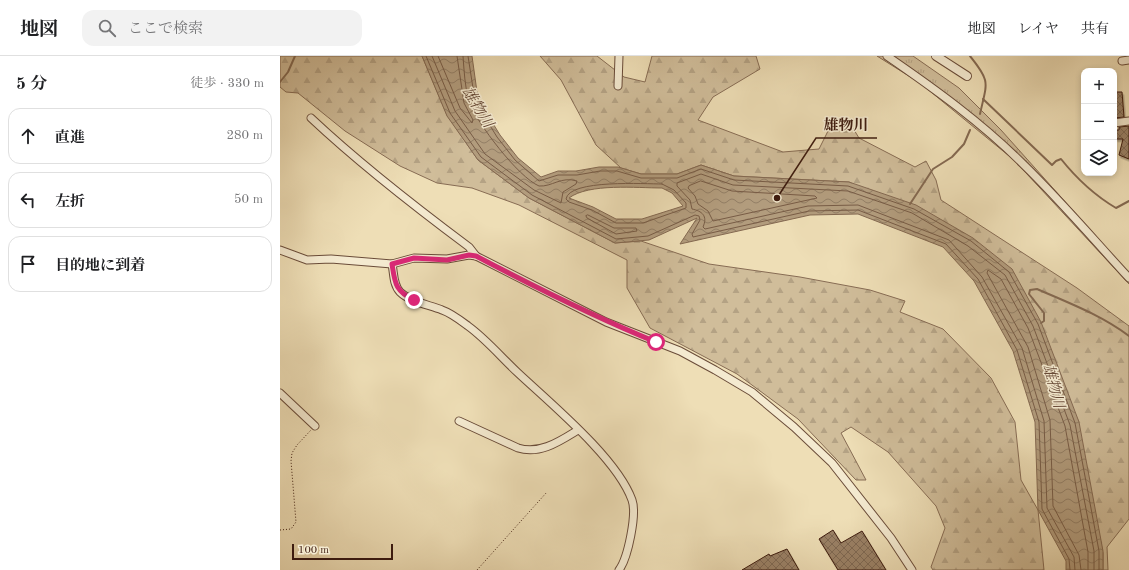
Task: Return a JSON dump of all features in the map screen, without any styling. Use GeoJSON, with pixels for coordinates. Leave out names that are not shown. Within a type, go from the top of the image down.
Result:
{"type":"FeatureCollection","features":[{"type":"Feature","properties":{"kind":"street"},"geometry":{"type":"LineString","coordinates":[[618,86],[619,56]]}},
{"type":"Feature","properties":{"kind":"street"},"geometry":{"type":"LineString","coordinates":[[887,56],[969,115],[1014,154],[1129,278]]}},
{"type":"Feature","properties":{"kind":"street"},"geometry":{"type":"LineString","coordinates":[[936,56],[967,76]]}},
{"type":"Feature","properties":{"kind":"street"},"geometry":{"type":"LineString","coordinates":[[311,118],[344,149],[404,198],[470,247],[476,256]]}},
{"type":"Feature","properties":{"kind":"street"},"geometry":{"type":"LineString","coordinates":[[1117,123],[1129,121]]}},
{"type":"Feature","properties":{"kind":"street"},"geometry":{"type":"LineString","coordinates":[[280,250],[307,260],[338,259],[392,264],[414,258],[447,260],[469,255],[476,256],[606,322],[680,351],[752,392],[794,427],[832,463],[891,538],[912,570]]}},
{"type":"Feature","properties":{"kind":"street"},"geometry":{"type":"LineString","coordinates":[[392,264],[394,279],[400,292],[414,300],[444,310],[470,327],[578,430],[611,466],[628,491],[633,502],[634,512],[626,558],[619,570]]}},
{"type":"Feature","properties":{"kind":"street"},"geometry":{"type":"LineString","coordinates":[[280,393],[315,426]]}},
{"type":"Feature","properties":{"kind":"street"},"geometry":{"type":"LineString","coordinates":[[459,421],[518,448],[528,451],[550,446],[578,430]]}},
{"type":"Feature","properties":{"kind":"path"},"geometry":{"type":"LineString","coordinates":[[280,530],[291,529],[296,522],[291,461],[292,453],[315,426]]}},
{"type":"Feature","properties":{"kind":"path"},"geometry":{"type":"LineString","coordinates":[[477,570],[548,492]]}},
{"type":"Feature","properties":{"kind":"green space"},"geometry":{"type":"Polygon","coordinates":[[[280,56],[422,56],[447,115],[478,160],[529,198],[615,243],[641,241],[709,264],[800,277],[870,290],[905,301],[900,312],[943,329],[991,378],[1015,422],[1021,480],[1038,510],[1044,570],[933,570],[931,567],[945,528],[936,506],[888,452],[851,427],[841,433],[866,480],[856,480],[798,419],[737,374],[650,328],[627,288],[627,260],[519,205],[472,188],[437,183],[400,166],[345,131],[298,93],[286,92],[280,87],[280,56]]]}},
{"type":"Feature","properties":{"kind":"green space"},"geometry":{"type":"Polygon","coordinates":[[[540,56],[597,56],[624,77],[645,82],[652,56],[756,56],[760,69],[713,97],[698,120],[783,152],[819,149],[832,123],[848,120],[859,138],[915,167],[926,161],[936,180],[941,200],[1077,288],[1129,326],[1129,519],[1107,547],[1108,570],[1103,570],[1103,553],[1012,269],[849,182],[734,176],[701,165],[677,174],[641,174],[621,168],[596,145],[561,80],[540,56]]]}},
{"type":"Feature","properties":{"kind":"green space"},"geometry":{"type":"Polygon","coordinates":[[[877,56],[913,56],[959,88],[1001,130],[1127,271],[1129,284],[1014,160],[920,83],[877,56]]]}},
{"type":"Feature","properties":{"kind":"water"},"geometry":{"type":"Polygon","coordinates":[[[422,56],[472,56],[478,99],[500,135],[518,158],[541,177],[558,171],[576,171],[599,167],[618,167],[641,174],[677,174],[701,165],[734,176],[849,182],[916,205],[973,238],[1012,269],[1041,322],[1079,422],[1103,551],[1103,570],[1066,570],[1066,561],[1038,510],[1035,422],[1013,351],[974,281],[943,247],[858,214],[810,215],[680,244],[697,218],[649,240],[615,243],[529,198],[478,160],[447,116],[422,56]],[[614,187],[588,190],[569,198],[593,207],[616,219],[642,219],[683,206],[672,193],[662,188],[614,187]]]}},
{"type":"Feature","properties":{"kind":"building"},"geometry":{"type":"Polygon","coordinates":[[[1117,92],[1122,92],[1124,117],[1117,118],[1117,92]]]}},
{"type":"Feature","properties":{"kind":"building"},"geometry":{"type":"Polygon","coordinates":[[[1129,126],[1129,159],[1119,155],[1123,139],[1117,139],[1117,130],[1119,130],[1119,127],[1129,126]]]}},
{"type":"Feature","properties":{"kind":"building"},"geometry":{"type":"Polygon","coordinates":[[[833,530],[841,543],[862,531],[886,570],[838,570],[819,539],[833,530]]]}},
{"type":"Feature","properties":{"kind":"building"},"geometry":{"type":"Polygon","coordinates":[[[787,549],[799,570],[742,570],[769,554],[770,556],[787,549]]]}},
{"type":"Feature","properties":{"kind":"waterway"},"geometry":{"type":"LineString","coordinates":[[280,82],[288,72],[295,56]]}},
{"type":"Feature","properties":{"kind":"waterway"},"geometry":{"type":"LineString","coordinates":[[970,56],[977,65],[986,83],[980,114]]}},
{"type":"Feature","properties":{"kind":"waterway"},"geometry":{"type":"LineString","coordinates":[[983,99],[1052,165],[1061,159],[1086,186],[1100,198],[1116,208],[1129,201]]}},
{"type":"Feature","properties":{"kind":"waterway"},"geometry":{"type":"LineString","coordinates":[[910,204],[933,169],[952,157],[964,144],[970,130]]}},
{"type":"Feature","properties":{"kind":"waterway"},"geometry":{"type":"LineString","coordinates":[[1041,323],[1044,321],[1044,313],[1029,294],[1030,290],[1037,289],[1084,310],[1129,336]]}},
{"type":"Feature","properties":{"kind":"place","name":"雄物川"},"geometry":{"type":"Point","coordinates":[777,198]}},
{"type":"Feature","properties":{"kind":"route"},"geometry":{"type":"LineString","coordinates":[[414,300],[400,292],[394,279],[392,264],[414,258],[447,260],[469,255],[476,256],[571,306],[656,342]]}}]}
